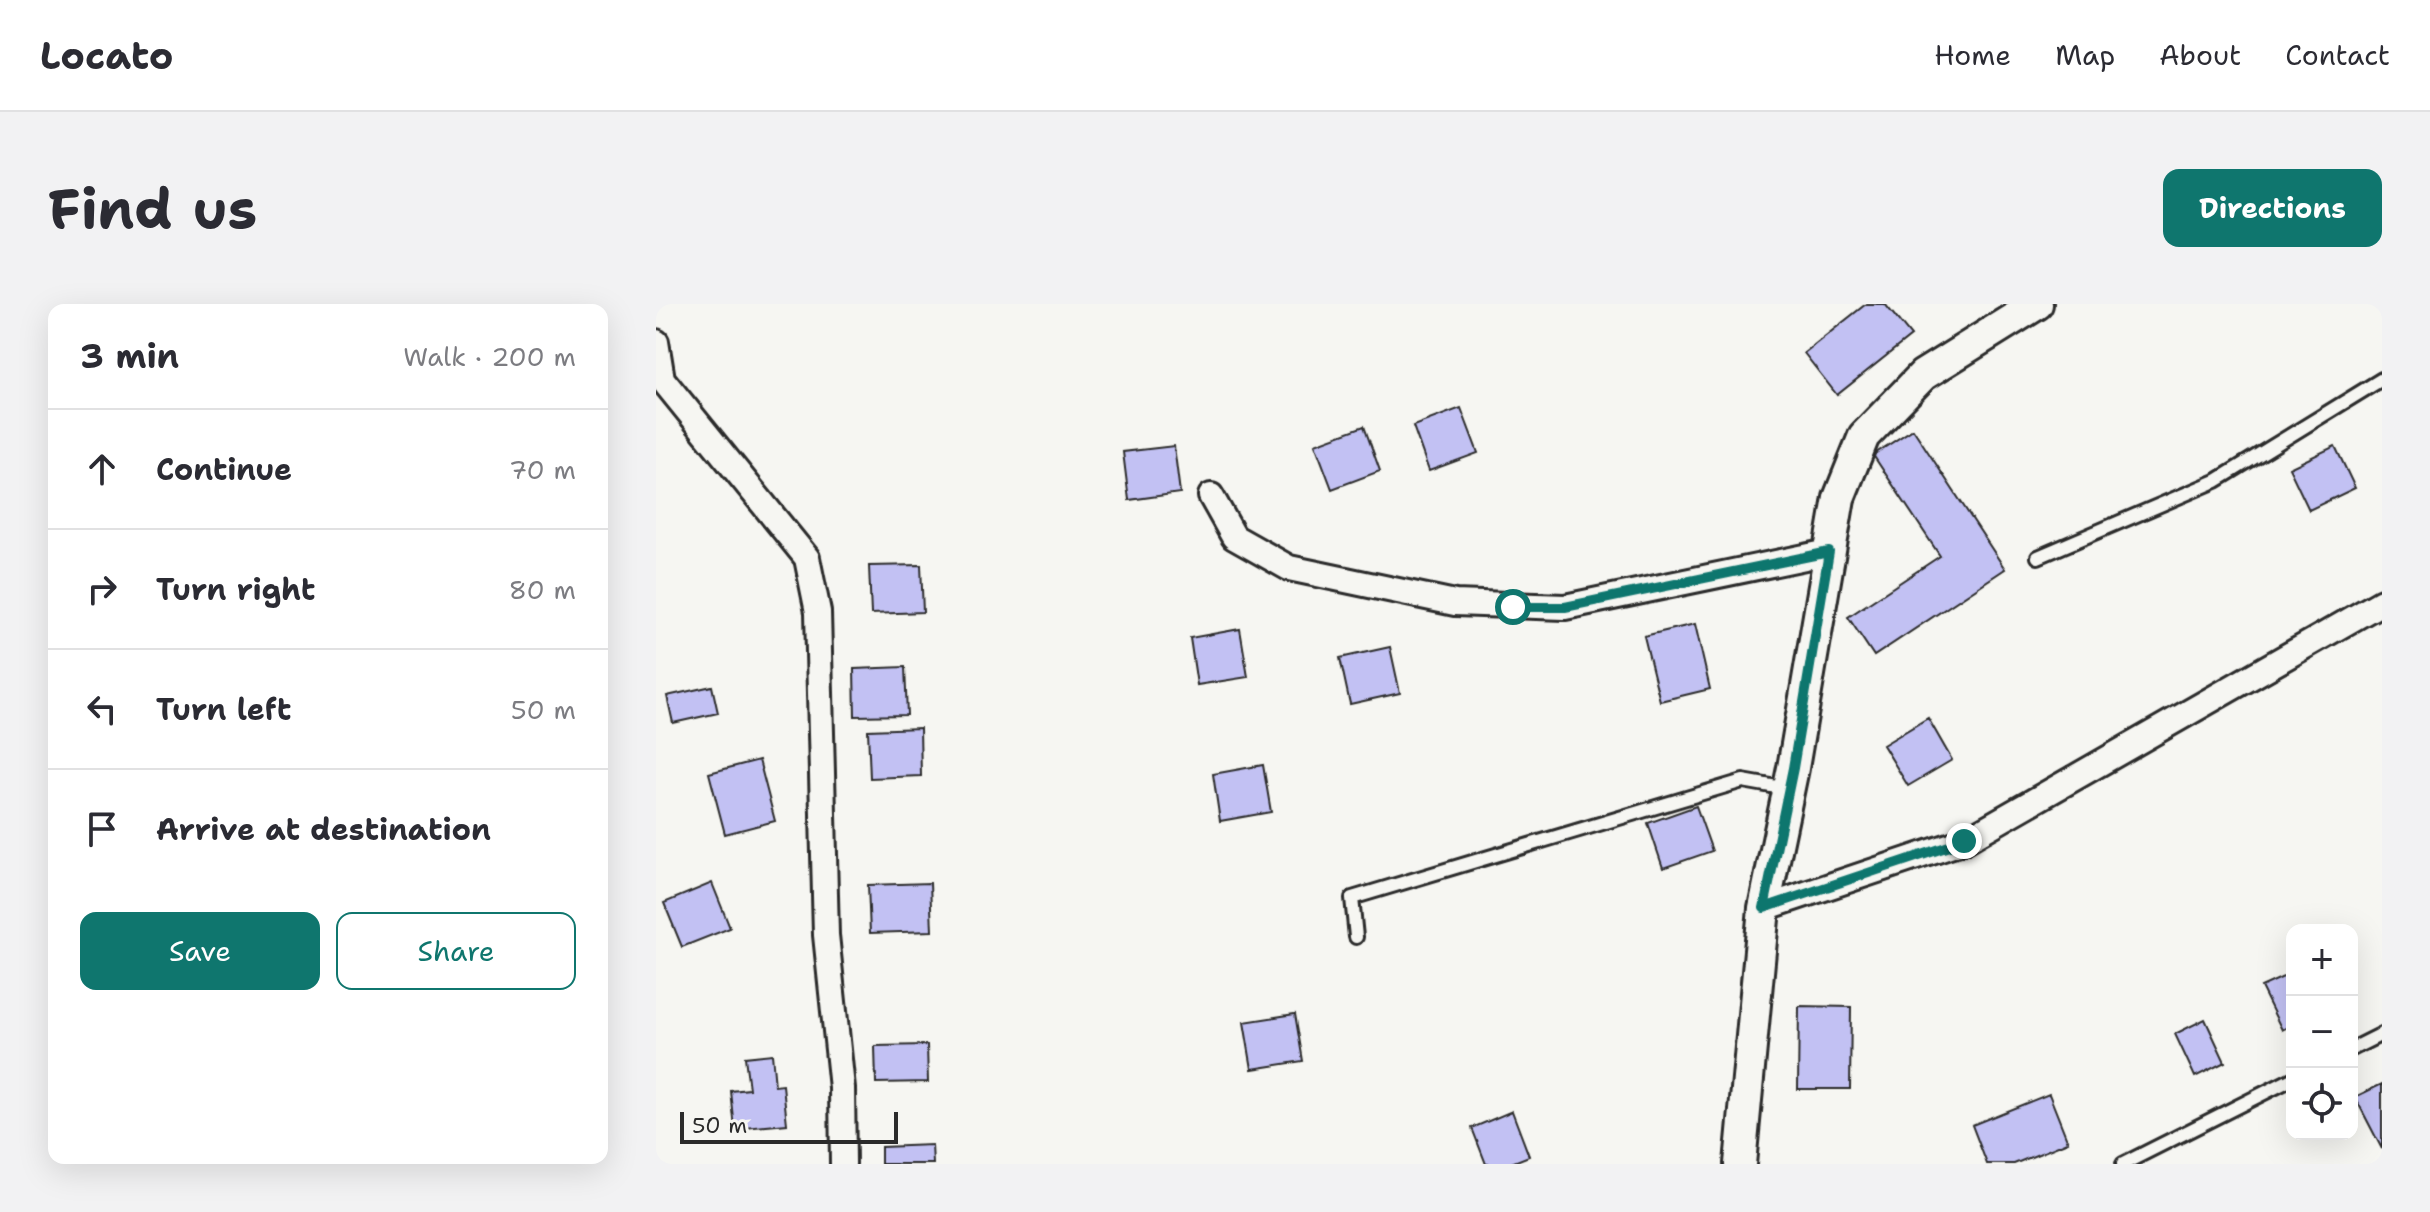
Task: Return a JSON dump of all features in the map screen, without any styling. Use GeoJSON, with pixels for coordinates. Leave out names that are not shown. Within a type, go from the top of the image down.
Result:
{"type":"FeatureCollection","features":[{"type":"Feature","properties":{"kind":"street"},"geometry":{"type":"LineString","coordinates":[[1740,1164],[1764,908],[1839,498],[1864,436],[1923,375],[2037,304]]}},
{"type":"Feature","properties":{"kind":"street"},"geometry":{"type":"LineString","coordinates":[[656,342],[659,381],[807,558],[818,612],[826,935],[842,1088],[843,1164]]}},
{"type":"Feature","properties":{"kind":"street"},"geometry":{"type":"LineString","coordinates":[[1211,496],[1234,537],[1289,568],[1455,603],[1565,607],[1829,552]]}},
{"type":"Feature","properties":{"kind":"street"},"geometry":{"type":"LineString","coordinates":[[1764,908],[1964,841],[2382,602]]}},
{"type":"Feature","properties":{"kind":"lane"},"geometry":{"type":"LineString","coordinates":[[2038,557],[2216,481],[2382,379]]}},
{"type":"Feature","properties":{"kind":"lane"},"geometry":{"type":"LineString","coordinates":[[1356,937],[1352,898],[1743,781],[1788,789]]}},
{"type":"Feature","properties":{"kind":"lane"},"geometry":{"type":"LineString","coordinates":[[2358,1046],[2382,1034]]}},
{"type":"Feature","properties":{"kind":"lane"},"geometry":{"type":"LineString","coordinates":[[2123,1164],[2286,1082]]}},
{"type":"Feature","properties":{"kind":"building"},"geometry":{"type":"Polygon","coordinates":[[[1866,304],[1885,304],[1911,336],[1837,395],[1804,353],[1866,304]]]}},
{"type":"Feature","properties":{"kind":"building"},"geometry":{"type":"Polygon","coordinates":[[[1461,408],[1478,453],[1429,471],[1413,426],[1461,408]]]}},
{"type":"Feature","properties":{"kind":"building"},"geometry":{"type":"Polygon","coordinates":[[[1364,426],[1380,471],[1332,489],[1315,444],[1364,426]]]}},
{"type":"Feature","properties":{"kind":"building"},"geometry":{"type":"Polygon","coordinates":[[[1913,429],[2005,569],[1874,656],[1848,617],[1940,556],[1873,455],[1913,429]]]}},
{"type":"Feature","properties":{"kind":"building"},"geometry":{"type":"Polygon","coordinates":[[[1174,446],[1180,493],[1129,500],[1123,452],[1174,446]]]}},
{"type":"Feature","properties":{"kind":"building"},"geometry":{"type":"Polygon","coordinates":[[[2335,446],[2355,488],[2309,510],[2289,468],[2335,446]]]}},
{"type":"Feature","properties":{"kind":"building"},"geometry":{"type":"Polygon","coordinates":[[[921,565],[923,612],[871,614],[869,566],[921,565]]]}},
{"type":"Feature","properties":{"kind":"building"},"geometry":{"type":"Polygon","coordinates":[[[1695,624],[1710,689],[1660,701],[1644,636],[1695,624]]]}},
{"type":"Feature","properties":{"kind":"building"},"geometry":{"type":"Polygon","coordinates":[[[1240,629],[1248,677],[1197,685],[1190,638],[1240,629]]]}},
{"type":"Feature","properties":{"kind":"building"},"geometry":{"type":"Polygon","coordinates":[[[1390,647],[1400,693],[1350,704],[1340,658],[1390,647]]]}},
{"type":"Feature","properties":{"kind":"building"},"geometry":{"type":"Polygon","coordinates":[[[905,667],[907,715],[855,716],[854,669],[905,667]]]}},
{"type":"Feature","properties":{"kind":"building"},"geometry":{"type":"Polygon","coordinates":[[[712,686],[718,713],[673,723],[667,696],[712,686]]]}},
{"type":"Feature","properties":{"kind":"building"},"geometry":{"type":"Polygon","coordinates":[[[1928,718],[1952,760],[1908,786],[1883,745],[1928,718]]]}},
{"type":"Feature","properties":{"kind":"building"},"geometry":{"type":"Polygon","coordinates":[[[920,728],[921,776],[870,778],[868,730],[920,728]]]}},
{"type":"Feature","properties":{"kind":"building"},"geometry":{"type":"Polygon","coordinates":[[[759,760],[775,821],[725,834],[709,773],[759,760]]]}},
{"type":"Feature","properties":{"kind":"building"},"geometry":{"type":"Polygon","coordinates":[[[1263,765],[1271,812],[1220,821],[1213,774],[1263,765]]]}},
{"type":"Feature","properties":{"kind":"building"},"geometry":{"type":"Polygon","coordinates":[[[1696,806],[1712,851],[1663,868],[1648,823],[1696,806]]]}},
{"type":"Feature","properties":{"kind":"building"},"geometry":{"type":"Polygon","coordinates":[[[712,883],[730,928],[682,947],[664,903],[712,883]]]}},
{"type":"Feature","properties":{"kind":"building"},"geometry":{"type":"Polygon","coordinates":[[[930,883],[932,931],[870,933],[868,885],[930,883]]]}},
{"type":"Feature","properties":{"kind":"building"},"geometry":{"type":"Polygon","coordinates":[[[2286,976],[2286,1028],[2282,1030],[2261,987],[2286,976]]]}},
{"type":"Feature","properties":{"kind":"building"},"geometry":{"type":"Polygon","coordinates":[[[1799,1006],[1851,1007],[1850,1089],[1798,1089],[1799,1006]]]}},
{"type":"Feature","properties":{"kind":"building"},"geometry":{"type":"Polygon","coordinates":[[[1295,1014],[1303,1061],[1252,1069],[1244,1022],[1295,1014]]]}},
{"type":"Feature","properties":{"kind":"building"},"geometry":{"type":"Polygon","coordinates":[[[2205,1019],[2225,1062],[2195,1077],[2175,1034],[2205,1019]]]}},
{"type":"Feature","properties":{"kind":"building"},"geometry":{"type":"Polygon","coordinates":[[[927,1045],[928,1082],[876,1083],[875,1046],[927,1045]]]}},
{"type":"Feature","properties":{"kind":"building"},"geometry":{"type":"Polygon","coordinates":[[[772,1054],[775,1086],[783,1085],[787,1124],[735,1129],[731,1091],[749,1089],[745,1057],[772,1054]]]}},
{"type":"Feature","properties":{"kind":"building"},"geometry":{"type":"Polygon","coordinates":[[[2382,1084],[2382,1149],[2358,1103],[2358,1096],[2382,1084]]]}},
{"type":"Feature","properties":{"kind":"building"},"geometry":{"type":"Polygon","coordinates":[[[2049,1094],[2068,1142],[2014,1164],[1987,1164],[1972,1125],[2049,1094]]]}},
{"type":"Feature","properties":{"kind":"building"},"geometry":{"type":"Polygon","coordinates":[[[1512,1111],[1529,1156],[1509,1164],[1486,1164],[1472,1128],[1512,1111]]]}},
{"type":"Feature","properties":{"kind":"building"},"geometry":{"type":"Polygon","coordinates":[[[932,1145],[933,1164],[881,1164],[881,1147],[932,1145]]]}},
{"type":"Feature","properties":{"kind":"route"},"geometry":{"type":"LineString","coordinates":[[1513,607],[1565,607],[1829,552],[1793,768],[1764,908],[1964,841]]}}]}
